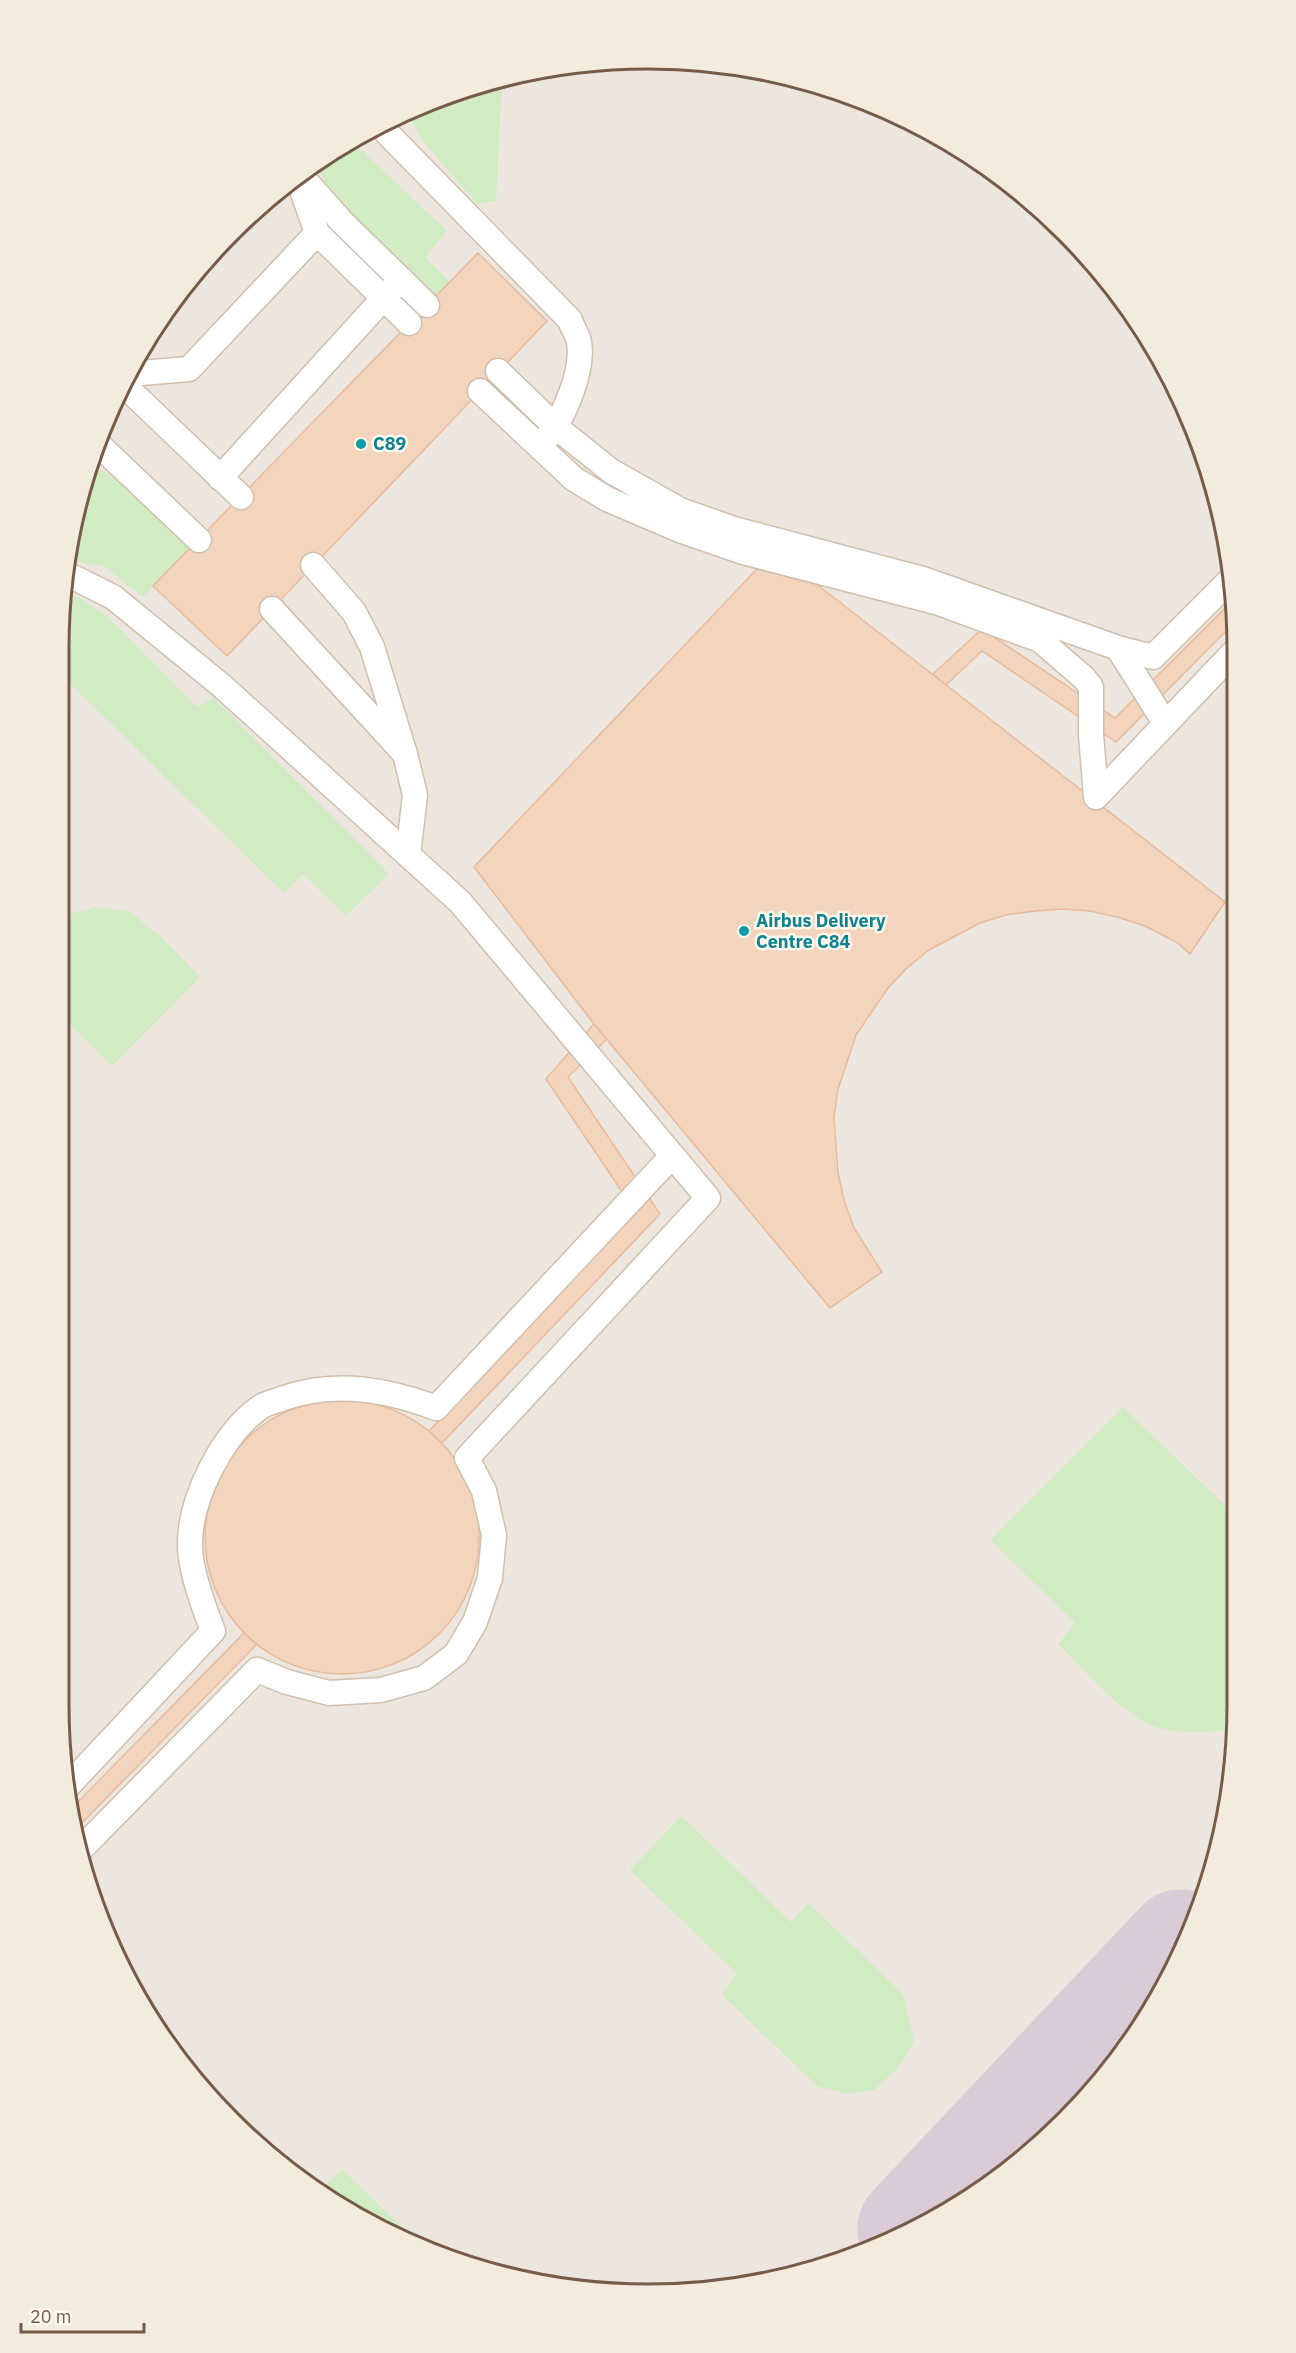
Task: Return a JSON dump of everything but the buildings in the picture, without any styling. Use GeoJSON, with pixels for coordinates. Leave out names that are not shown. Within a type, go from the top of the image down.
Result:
{"type":"FeatureCollection","features":[{"type":"Feature","properties":{"kind":"lane"},"geometry":{"type":"LineString","coordinates":[[386,132],[570,320],[579,342],[576,383],[556,427],[539,447]]}},
{"type":"Feature","properties":{"kind":"lane"},"geometry":{"type":"LineString","coordinates":[[305,182],[427,305]]}},
{"type":"Feature","properties":{"kind":"lane"},"geometry":{"type":"LineString","coordinates":[[301,185],[317,232],[410,323]]}},
{"type":"Feature","properties":{"kind":"lane"},"geometry":{"type":"LineString","coordinates":[[139,373],[189,369],[317,232]]}},
{"type":"Feature","properties":{"kind":"lane"},"geometry":{"type":"LineString","coordinates":[[220,478],[401,279]]}},
{"type":"Feature","properties":{"kind":"lane"},"geometry":{"type":"LineString","coordinates":[[498,372],[556,427],[611,471],[680,510],[734,529],[923,579],[1118,648],[1153,657],[1224,586]]}},
{"type":"Feature","properties":{"kind":"lane"},"geometry":{"type":"LineString","coordinates":[[130,391],[241,497]]}},
{"type":"Feature","properties":{"kind":"lane"},"geometry":{"type":"LineString","coordinates":[[480,391],[574,479],[607,500],[682,531],[743,552],[939,603],[1040,640],[1092,687],[1091,734],[1096,797],[1227,659]]}},
{"type":"Feature","properties":{"kind":"lane"},"geometry":{"type":"LineString","coordinates":[[104,450],[198,540]]}},
{"type":"Feature","properties":{"kind":"lane"},"geometry":{"type":"LineString","coordinates":[[314,566],[354,612],[372,647],[405,754],[415,795],[408,855]]}},
{"type":"Feature","properties":{"kind":"lane"},"geometry":{"type":"LineString","coordinates":[[73,577],[113,597],[204,671],[460,902],[708,1198],[466,1458],[484,1491],[494,1535],[490,1578],[475,1622],[456,1654],[424,1678],[381,1690],[329,1693],[287,1682],[257,1670],[86,1844]]}},
{"type":"Feature","properties":{"kind":"lane"},"geometry":{"type":"LineString","coordinates":[[272,609],[405,754]]}},
{"type":"Feature","properties":{"kind":"lane"},"geometry":{"type":"LineString","coordinates":[[1118,648],[1165,723]]}},
{"type":"Feature","properties":{"kind":"lane"},"geometry":{"type":"LineString","coordinates":[[74,1780],[213,1631],[201,1603],[189,1544],[193,1517],[207,1477],[229,1437],[260,1407],[300,1392],[339,1387],[376,1390],[436,1408],[672,1156]]}},
{"type":"Feature","properties":{"kind":"shaded area"},"geometry":{"type":"Polygon","coordinates":[[[610,70],[686,70],[761,80],[798,89],[870,113],[904,129],[970,167],[1000,189],[1030,213],[1083,266],[1129,326],[1149,359],[1183,426],[1196,462],[1216,535],[1226,610],[1227,648],[1226,1743],[1216,1818],[1207,1855],[1183,1927],[1149,1994],[1117,2044],[965,2189],[938,2206],[870,2240],[798,2264],[724,2279],[648,2284],[572,2279],[498,2264],[426,2240],[358,2206],[326,2186],[266,2140],[213,2087],[167,2027],[129,1961],[100,1891],[80,1818],[70,1743],[69,1705],[69,648],[70,610],[80,535],[100,462],[129,392],[167,326],[213,266],[266,213],[326,167],[392,129],[462,100],[535,80],[572,74],[610,70]]]}},
{"type":"Feature","properties":{"kind":"green space"},"geometry":{"type":"Polygon","coordinates":[[[502,88],[496,201],[477,204],[423,141],[411,120],[462,100],[502,88]]]}},
{"type":"Feature","properties":{"kind":"green space"},"geometry":{"type":"Polygon","coordinates":[[[359,147],[447,231],[425,257],[450,282],[433,299],[327,187],[320,172],[359,147]]]}},
{"type":"Feature","properties":{"kind":"green space"},"geometry":{"type":"Polygon","coordinates":[[[98,469],[116,478],[192,547],[143,597],[105,567],[76,561],[80,535],[98,469]]]}},
{"type":"Feature","properties":{"kind":"green space"},"geometry":{"type":"Polygon","coordinates":[[[72,595],[78,597],[107,616],[197,707],[214,698],[389,874],[346,916],[303,874],[284,893],[69,683],[72,595]]]}},
{"type":"Feature","properties":{"kind":"green space"},"geometry":{"type":"Polygon","coordinates":[[[97,907],[130,912],[161,937],[200,977],[112,1066],[69,1023],[70,914],[97,907]]]}},
{"type":"Feature","properties":{"kind":"green space"},"geometry":{"type":"Polygon","coordinates":[[[1123,1407],[1227,1507],[1226,1730],[1172,1731],[1153,1726],[1127,1711],[1058,1644],[1075,1623],[990,1540],[1123,1407]]]}},
{"type":"Feature","properties":{"kind":"green space"},"geometry":{"type":"Polygon","coordinates":[[[681,1816],[791,1922],[808,1903],[903,1994],[914,2041],[898,2068],[874,2090],[848,2094],[817,2086],[721,1994],[737,1974],[630,1870],[681,1816]]]}},
{"type":"Feature","properties":{"kind":"green space"},"geometry":{"type":"Polygon","coordinates":[[[342,2169],[406,2230],[358,2206],[325,2186],[342,2169]]]}},
{"type":"Feature","properties":{"kind":"taxiway"},"geometry":{"type":"LineString","coordinates":[[931,2209],[1168,1959]]}},
{"type":"Feature","properties":{"kind":"place","name":"C89"},"geometry":{"type":"Point","coordinates":[361,444]}},
{"type":"Feature","properties":{"kind":"place","name":"Airbus Delivery Centre C84"},"geometry":{"type":"Point","coordinates":[744,931]}}]}
